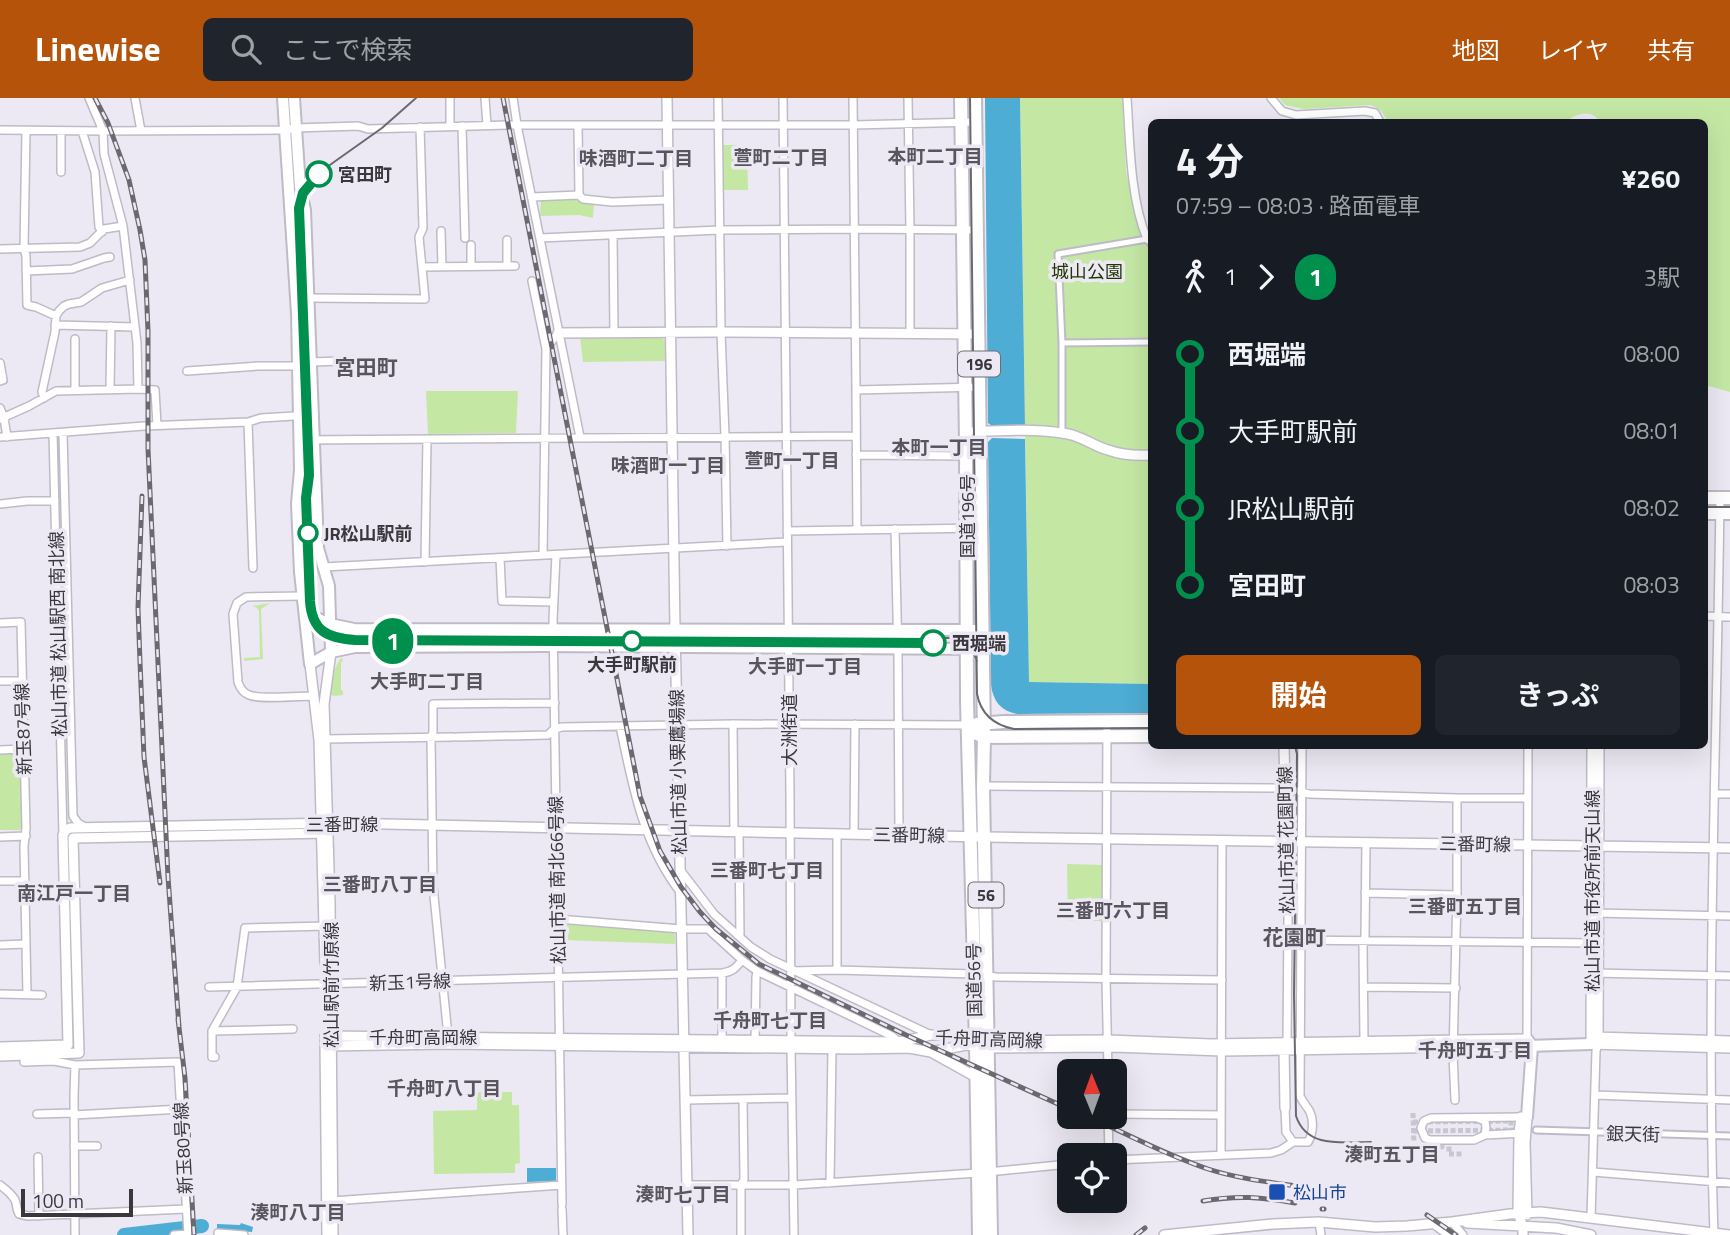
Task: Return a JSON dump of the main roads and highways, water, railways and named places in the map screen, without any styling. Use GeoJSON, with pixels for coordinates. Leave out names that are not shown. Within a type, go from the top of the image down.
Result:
{"type":"FeatureCollection","features":[{"type":"Feature","properties":{"kind":"highway","name":"国道196号"},"geometry":{"type":"LineString","coordinates":[[961,98],[970,230],[972,386],[979,431],[973,456],[974,528],[983,630],[983,723]]}},
{"type":"Feature","properties":{"kind":"highway","name":"国道196号"},"geometry":{"type":"LineString","coordinates":[[970,230],[975,98]]}},
{"type":"Feature","properties":{"kind":"highway","name":"国道196号"},"geometry":{"type":"LineString","coordinates":[[968,725],[967,630],[974,528]]}},
{"type":"Feature","properties":{"kind":"highway"},"geometry":{"type":"LineString","coordinates":[[983,701],[990,712],[1004,722]]}},
{"type":"Feature","properties":{"kind":"highway"},"geometry":{"type":"LineString","coordinates":[[1148,722],[1004,722],[968,725],[974,733],[984,737],[1148,736]]}},
{"type":"Feature","properties":{"kind":"highway","name":"国道56号"},"geometry":{"type":"LineString","coordinates":[[978,837],[984,786],[983,723]]}},
{"type":"Feature","properties":{"kind":"highway","name":"国道56号"},"geometry":{"type":"LineString","coordinates":[[968,725],[978,837],[981,976],[984,1173],[979,1235]]}},
{"type":"Feature","properties":{"kind":"highway","name":"国道56号"},"geometry":{"type":"LineString","coordinates":[[982,1042],[976,1077],[991,1235]]}},
{"type":"Feature","properties":{"kind":"main road"},"geometry":{"type":"LineString","coordinates":[[284,98],[304,210],[318,548],[329,586],[331,652]]}},
{"type":"Feature","properties":{"kind":"main road"},"geometry":{"type":"LineString","coordinates":[[294,98],[290,129],[300,470],[297,504],[300,572],[310,664],[331,652],[355,647],[983,649]]}},
{"type":"Feature","properties":{"kind":"main road"},"geometry":{"type":"LineString","coordinates":[[300,572],[324,567]]}},
{"type":"Feature","properties":{"kind":"main road"},"geometry":{"type":"LineString","coordinates":[[303,596],[330,624]]}},
{"type":"Feature","properties":{"kind":"main road"},"geometry":{"type":"LineString","coordinates":[[305,612],[330,624],[354,629],[983,630]]}},
{"type":"Feature","properties":{"kind":"main road"},"geometry":{"type":"LineString","coordinates":[[1524,1117],[1528,1044],[1595,1040]]}},
{"type":"Feature","properties":{"kind":"water"},"geometry":{"type":"Polygon","coordinates":[[[985,98],[1020,98],[1025,427],[992,426],[988,423],[985,98]]]}},
{"type":"Feature","properties":{"kind":"water"},"geometry":{"type":"Polygon","coordinates":[[[992,438],[1025,439],[1029,682],[1148,684],[1148,713],[1017,714],[1002,708],[996,700],[991,685],[988,442],[992,438]]]}},
{"type":"Feature","properties":{"kind":"water"},"geometry":{"type":"Polygon","coordinates":[[[527,1168],[556,1168],[556,1181],[527,1182],[527,1168]]]}},
{"type":"Feature","properties":{"kind":"water"},"geometry":{"type":"Polygon","coordinates":[[[241,1223],[253,1227],[252,1232],[217,1229],[217,1224],[241,1223]]]}},
{"type":"Feature","properties":{"kind":"waterway"},"geometry":{"type":"LineString","coordinates":[[124,1235],[202,1226]]}},
{"type":"Feature","properties":{"kind":"tunnel"},"geometry":{"type":"LineString","coordinates":[[1413,1113],[1414,1148],[1442,1147],[1442,1137]]}},
{"type":"Feature","properties":{"kind":"tunnel"},"geometry":{"type":"LineString","coordinates":[[1413,1122],[1511,1121],[1511,1130]]}},
{"type":"Feature","properties":{"kind":"tunnel"},"geometry":{"type":"LineString","coordinates":[[1413,1131],[1515,1130]]}},
{"type":"Feature","properties":{"kind":"tunnel"},"geometry":{"type":"LineString","coordinates":[[1449,1139],[1449,1154],[1463,1154]]}},
{"type":"Feature","properties":{"kind":"tram line"},"geometry":{"type":"LineString","coordinates":[[416,98],[382,128],[327,167],[303,193],[299,208],[314,606],[323,625],[340,635],[354,637],[952,638],[968,646],[977,661]]}},
{"type":"Feature","properties":{"kind":"tram line"},"geometry":{"type":"LineString","coordinates":[[970,98],[977,694],[982,708],[990,718],[1000,725],[1014,729],[1148,728]]}},
{"type":"Feature","properties":{"kind":"tram line","name":"1"},"geometry":{"type":"LineString","coordinates":[[319,174],[303,193],[299,208],[309,475],[306,498],[310,601],[316,624],[327,634],[339,639],[355,640],[933,643]]}},
{"type":"Feature","properties":{"kind":"tram line"},"geometry":{"type":"LineString","coordinates":[[1708,507],[1730,507]]}},
{"type":"Feature","properties":{"kind":"tram line"},"geometry":{"type":"LineString","coordinates":[[1296,749],[1296,1116],[1301,1127],[1317,1139],[1371,1142]]}},
{"type":"Feature","properties":{"kind":"railway"},"geometry":{"type":"LineString","coordinates":[[95,98],[108,123],[129,180],[145,260],[148,449],[168,877],[179,1027]]}},
{"type":"Feature","properties":{"kind":"railway"},"geometry":{"type":"LineString","coordinates":[[503,98],[640,796],[660,851],[681,887],[700,912],[716,929],[759,964],[1057,1104]]}},
{"type":"Feature","properties":{"kind":"railway"},"geometry":{"type":"LineString","coordinates":[[142,496],[138,608],[144,757],[160,883]]}},
{"type":"Feature","properties":{"kind":"railway"},"geometry":{"type":"LineString","coordinates":[[178,1019],[185,1078],[194,1235]]}},
{"type":"Feature","properties":{"kind":"railway"},"geometry":{"type":"LineString","coordinates":[[1115,1129],[1162,1151],[1221,1173],[1315,1189]]}},
{"type":"Feature","properties":{"kind":"railway"},"geometry":{"type":"LineString","coordinates":[[1203,1201],[1249,1198],[1295,1203]]}},
{"type":"Feature","properties":{"kind":"railway"},"geometry":{"type":"LineString","coordinates":[[1427,1215],[1456,1235]]}},
{"type":"Feature","properties":{"kind":"railway"},"geometry":{"type":"LineString","coordinates":[[1136,1235],[1145,1228]]}},
{"type":"Feature","properties":{"kind":"place","name":"宮田町"},"geometry":{"type":"Point","coordinates":[319,174]}},
{"type":"Feature","properties":{"kind":"place","name":"JR松山駅前"},"geometry":{"type":"Point","coordinates":[308,533]}},
{"type":"Feature","properties":{"kind":"place","name":"大手町駅前"},"geometry":{"type":"Point","coordinates":[632,641]}},
{"type":"Feature","properties":{"kind":"place","name":"西堀端"},"geometry":{"type":"Point","coordinates":[933,643]}},
{"type":"Feature","properties":{"kind":"place","name":"松山市"},"geometry":{"type":"Point","coordinates":[1277,1192]}},
{"type":"Feature","properties":{"kind":"district","name":"本町二丁目"},"geometry":{"type":"Point","coordinates":[935,155]}},
{"type":"Feature","properties":{"kind":"district","name":"萱町二丁目"},"geometry":{"type":"Point","coordinates":[781,156]}},
{"type":"Feature","properties":{"kind":"district","name":"味酒町二丁目"},"geometry":{"type":"Point","coordinates":[636,157]}},
{"type":"Feature","properties":{"kind":"district","name":"宮田町"},"geometry":{"type":"Point","coordinates":[366,367]}},
{"type":"Feature","properties":{"kind":"district","name":"本町一丁目"},"geometry":{"type":"Point","coordinates":[939,446]}},
{"type":"Feature","properties":{"kind":"district","name":"萱町一丁目"},"geometry":{"type":"Point","coordinates":[792,459]}},
{"type":"Feature","properties":{"kind":"district","name":"味酒町一丁目"},"geometry":{"type":"Point","coordinates":[668,464]}},
{"type":"Feature","properties":{"kind":"district","name":"大手町一丁目"},"geometry":{"type":"Point","coordinates":[805,665]}},
{"type":"Feature","properties":{"kind":"district","name":"大手町二丁目"},"geometry":{"type":"Point","coordinates":[427,680]}},
{"type":"Feature","properties":{"kind":"district","name":"三番町七丁目"},"geometry":{"type":"Point","coordinates":[767,869]}},
{"type":"Feature","properties":{"kind":"district","name":"三番町八丁目"},"geometry":{"type":"Point","coordinates":[380,883]}},
{"type":"Feature","properties":{"kind":"district","name":"南江戸一丁目"},"geometry":{"type":"Point","coordinates":[74,892]}},
{"type":"Feature","properties":{"kind":"district","name":"三番町五丁目"},"geometry":{"type":"Point","coordinates":[1465,905]}},
{"type":"Feature","properties":{"kind":"district","name":"三番町六丁目"},"geometry":{"type":"Point","coordinates":[1113,909]}},
{"type":"Feature","properties":{"kind":"district","name":"花園町"},"geometry":{"type":"Point","coordinates":[1294,937]}},
{"type":"Feature","properties":{"kind":"district","name":"千舟町七丁目"},"geometry":{"type":"Point","coordinates":[770,1019]}},
{"type":"Feature","properties":{"kind":"district","name":"千舟町五丁目"},"geometry":{"type":"Point","coordinates":[1475,1049]}},
{"type":"Feature","properties":{"kind":"district","name":"千舟町八丁目"},"geometry":{"type":"Point","coordinates":[444,1087]}},
{"type":"Feature","properties":{"kind":"district","name":"湊町五丁目"},"geometry":{"type":"Point","coordinates":[1392,1153]}},
{"type":"Feature","properties":{"kind":"district","name":"湊町七丁目"},"geometry":{"type":"Point","coordinates":[683,1193]}},
{"type":"Feature","properties":{"kind":"district","name":"湊町八丁目"},"geometry":{"type":"Point","coordinates":[298,1211]}},
{"type":"Feature","properties":{"kind":"park label","name":"城山公園"},"geometry":{"type":"Point","coordinates":[1087,271]}}]}
